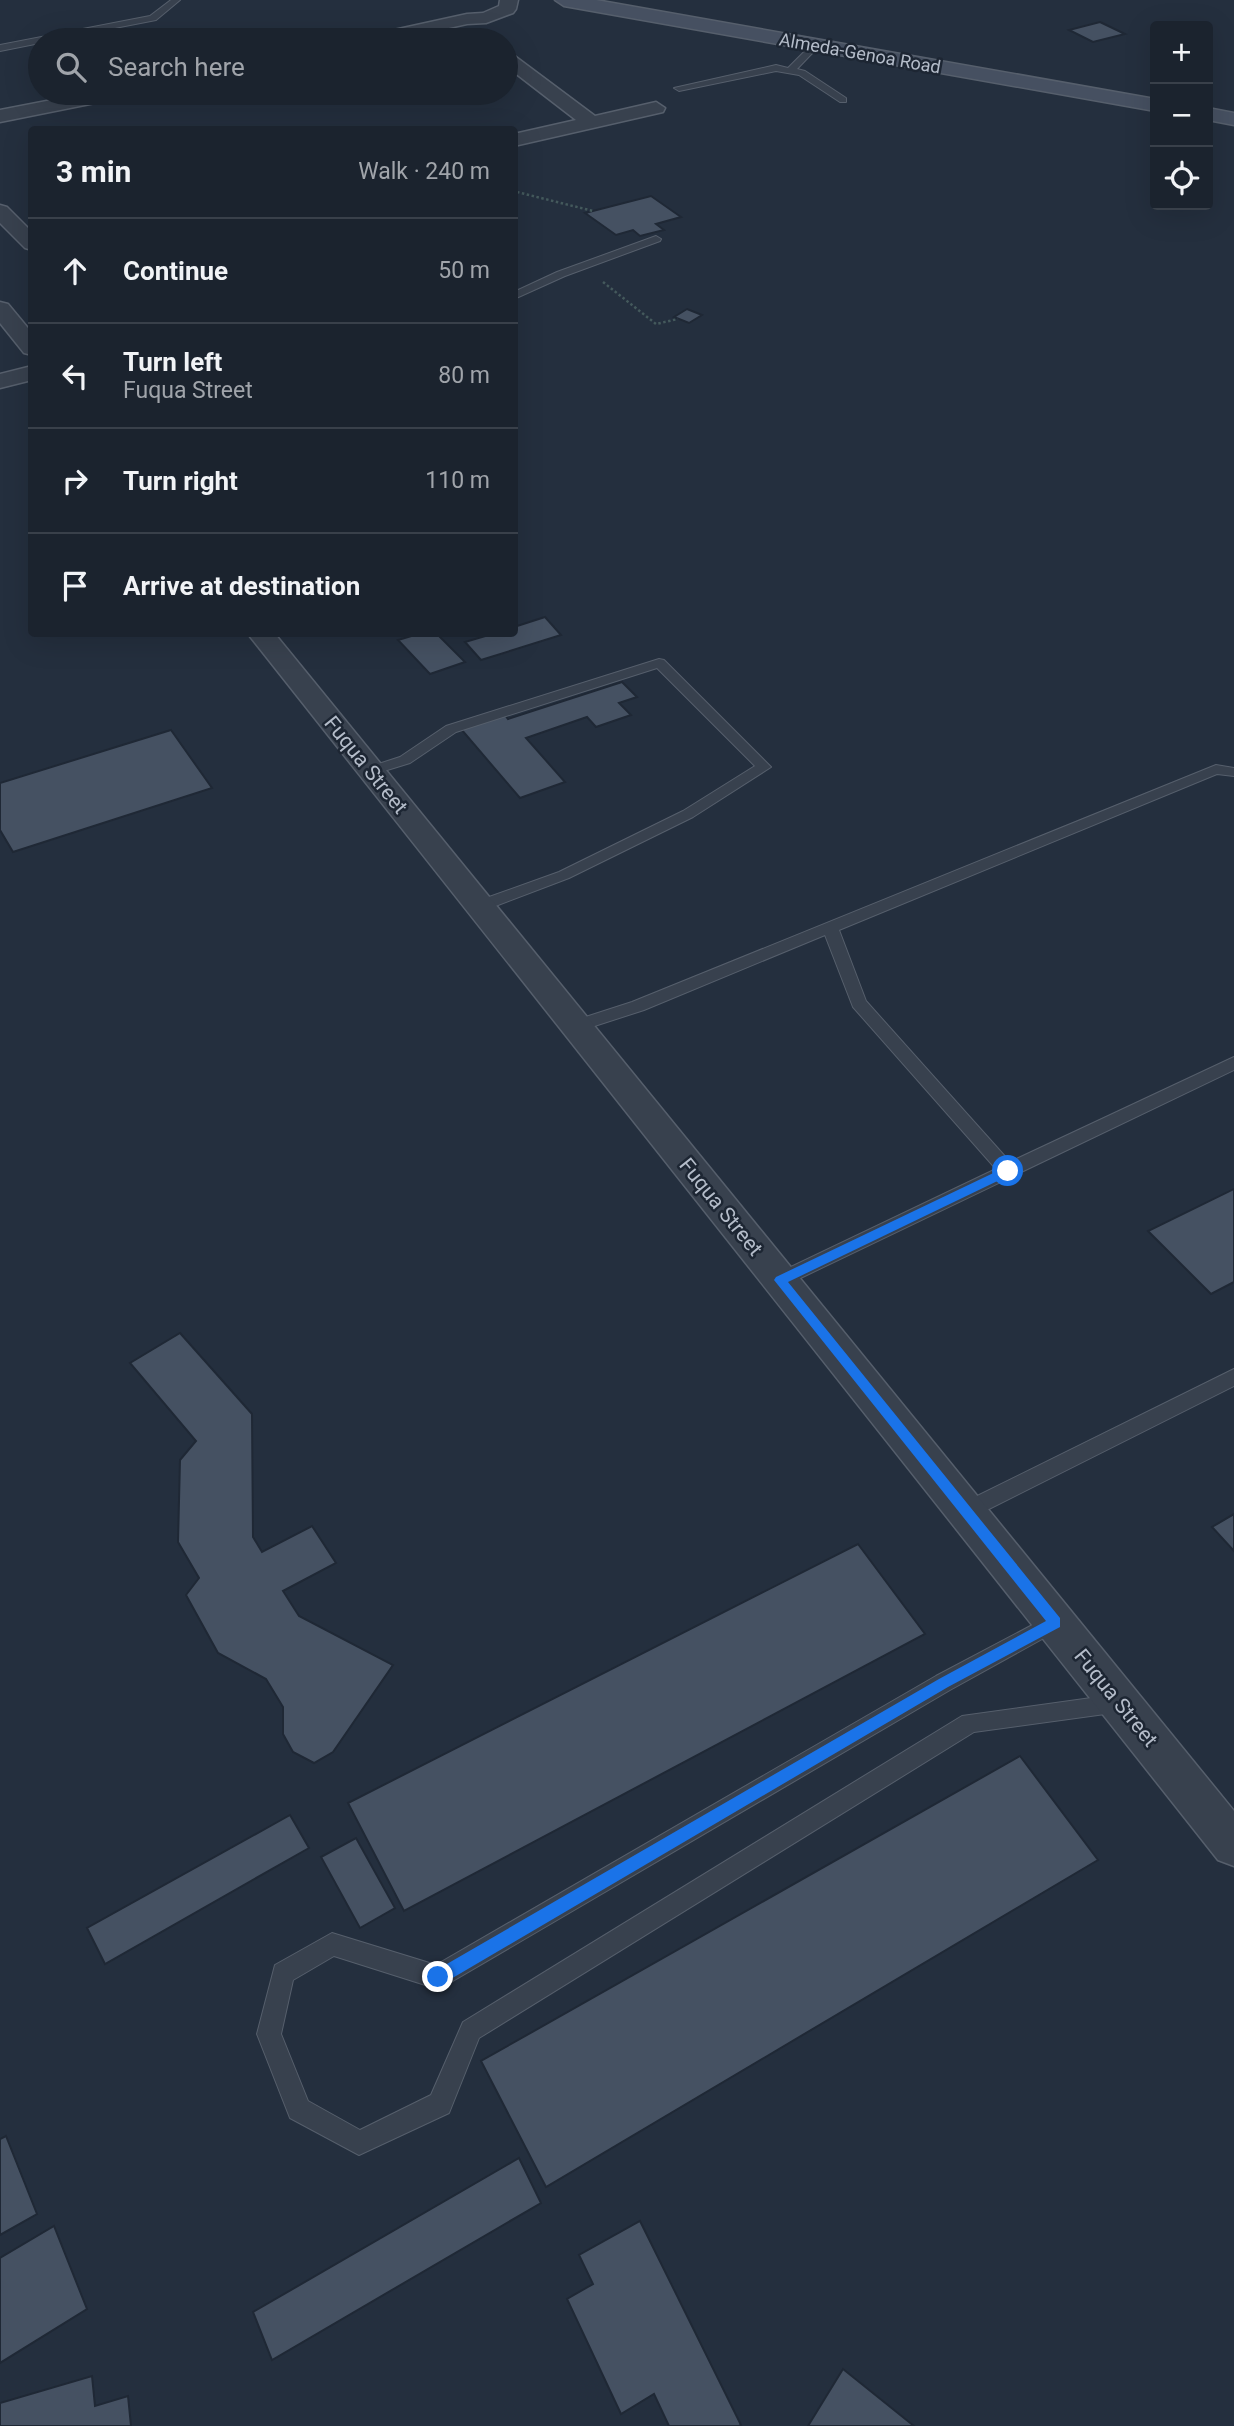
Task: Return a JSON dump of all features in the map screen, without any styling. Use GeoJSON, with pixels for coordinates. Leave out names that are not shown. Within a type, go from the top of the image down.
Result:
{"type":"FeatureCollection","features":[{"type":"Feature","properties":{"kind":"main road","name":"Almeda-Genoa Road"},"geometry":{"type":"LineString","coordinates":[[564,0],[1150,104]]}},
{"type":"Feature","properties":{"kind":"main road"},"geometry":{"type":"LineString","coordinates":[[1213,115],[1234,119]]}},
{"type":"Feature","properties":{"kind":"street"},"geometry":{"type":"LineString","coordinates":[[448,28],[467,25],[507,9],[508,0]]}},
{"type":"Feature","properties":{"kind":"street"},"geometry":{"type":"LineString","coordinates":[[518,67],[592,123]]}},
{"type":"Feature","properties":{"kind":"street"},"geometry":{"type":"LineString","coordinates":[[0,116],[55,105]]}},
{"type":"Feature","properties":{"kind":"street"},"geometry":{"type":"LineString","coordinates":[[518,139],[656,108]]}},
{"type":"Feature","properties":{"kind":"street"},"geometry":{"type":"LineString","coordinates":[[0,211],[28,240]]}},
{"type":"Feature","properties":{"kind":"street"},"geometry":{"type":"LineString","coordinates":[[0,309],[28,343]]}},
{"type":"Feature","properties":{"kind":"street"},"geometry":{"type":"LineString","coordinates":[[0,381],[28,374]]}},
{"type":"Feature","properties":{"kind":"street","name":"Fuqua Street"},"geometry":{"type":"LineString","coordinates":[[263,637],[1234,1845]]}},
{"type":"Feature","properties":{"kind":"lane"},"geometry":{"type":"LineString","coordinates":[[102,28],[153,18],[176,0]]}},
{"type":"Feature","properties":{"kind":"lane"},"geometry":{"type":"LineString","coordinates":[[0,48],[28,43]]}},
{"type":"Feature","properties":{"kind":"lane"},"geometry":{"type":"LineString","coordinates":[[792,69],[815,46]]}},
{"type":"Feature","properties":{"kind":"lane"},"geometry":{"type":"LineString","coordinates":[[679,88],[762,69],[792,69],[844,100]]}},
{"type":"Feature","properties":{"kind":"lane"},"geometry":{"type":"LineString","coordinates":[[518,294],[561,274],[656,239]]}},
{"type":"Feature","properties":{"kind":"lane"},"geometry":{"type":"LineString","coordinates":[[371,771],[405,760],[451,729],[659,663],[764,767],[688,814],[564,875],[480,906]]}},
{"type":"Feature","properties":{"kind":"lane"},"geometry":{"type":"LineString","coordinates":[[576,1026],[638,1006],[1216,769],[1234,772]]}},
{"type":"Feature","properties":{"kind":"lane"},"geometry":{"type":"LineString","coordinates":[[830,927],[859,1003],[1008,1171]]}},
{"type":"Feature","properties":{"kind":"lane"},"geometry":{"type":"LineString","coordinates":[[780,1280],[1234,1063]]}},
{"type":"Feature","properties":{"kind":"lane"},"geometry":{"type":"LineString","coordinates":[[966,1511],[1234,1377]]}},
{"type":"Feature","properties":{"kind":"lane"},"geometry":{"type":"LineString","coordinates":[[1055,1622],[943,1683],[438,1977],[332,1944],[283,1973],[270,2034],[299,2109],[359,2143],[440,2104],[471,2030],[970,1723],[1120,1704]]}},
{"type":"Feature","properties":{"kind":"path"},"geometry":{"type":"LineString","coordinates":[[518,192],[593,211]]}},
{"type":"Feature","properties":{"kind":"path"},"geometry":{"type":"LineString","coordinates":[[594,276],[656,324],[678,319]]}},
{"type":"Feature","properties":{"kind":"building"},"geometry":{"type":"Polygon","coordinates":[[[1100,22],[1125,34],[1093,42],[1069,30],[1100,22]]]}},
{"type":"Feature","properties":{"kind":"building"},"geometry":{"type":"Polygon","coordinates":[[[651,196],[681,217],[656,224],[664,230],[640,236],[633,230],[616,235],[585,213],[651,196]]]}},
{"type":"Feature","properties":{"kind":"building"},"geometry":{"type":"Polygon","coordinates":[[[687,309],[702,315],[689,323],[674,317],[687,309]]]}},
{"type":"Feature","properties":{"kind":"building"},"geometry":{"type":"Polygon","coordinates":[[[545,617],[561,635],[481,660],[465,642],[482,637],[518,637],[518,626],[545,617]]]}},
{"type":"Feature","properties":{"kind":"building"},"geometry":{"type":"Polygon","coordinates":[[[408,637],[440,637],[465,662],[430,674],[398,640],[408,637]]]}},
{"type":"Feature","properties":{"kind":"building"},"geometry":{"type":"Polygon","coordinates":[[[622,682],[637,697],[619,703],[631,715],[596,727],[587,717],[526,738],[565,782],[520,798],[461,729],[505,715],[508,719],[622,682]]]}},
{"type":"Feature","properties":{"kind":"building"},"geometry":{"type":"Polygon","coordinates":[[[171,730],[212,788],[13,852],[0,830],[0,783],[171,730]]]}},
{"type":"Feature","properties":{"kind":"building"},"geometry":{"type":"Polygon","coordinates":[[[1234,1189],[1234,1282],[1211,1294],[1148,1231],[1234,1189]]]}},
{"type":"Feature","properties":{"kind":"building"},"geometry":{"type":"Polygon","coordinates":[[[180,1333],[252,1414],[253,1537],[262,1552],[312,1526],[336,1563],[283,1591],[299,1616],[393,1665],[333,1752],[314,1763],[293,1752],[283,1734],[283,1707],[266,1679],[218,1653],[186,1595],[199,1578],[178,1542],[180,1460],[196,1441],[130,1363],[180,1333]]]}},
{"type":"Feature","properties":{"kind":"building"},"geometry":{"type":"Polygon","coordinates":[[[1234,1514],[1234,1551],[1212,1527],[1234,1514]]]}},
{"type":"Feature","properties":{"kind":"building"},"geometry":{"type":"Polygon","coordinates":[[[858,1544],[925,1634],[404,1911],[348,1803],[858,1544]]]}},
{"type":"Feature","properties":{"kind":"building"},"geometry":{"type":"Polygon","coordinates":[[[1020,1756],[1098,1860],[546,2187],[481,2061],[1020,1756]]]}},
{"type":"Feature","properties":{"kind":"building"},"geometry":{"type":"Polygon","coordinates":[[[290,1815],[309,1848],[105,1964],[87,1928],[290,1815]]]}},
{"type":"Feature","properties":{"kind":"building"},"geometry":{"type":"Polygon","coordinates":[[[356,1838],[395,1908],[360,1928],[321,1857],[356,1838]]]}},
{"type":"Feature","properties":{"kind":"building"},"geometry":{"type":"Polygon","coordinates":[[[6,2136],[37,2214],[0,2235],[0,2139],[6,2136]]]}},
{"type":"Feature","properties":{"kind":"building"},"geometry":{"type":"Polygon","coordinates":[[[519,2158],[541,2203],[272,2360],[253,2312],[519,2158]]]}},
{"type":"Feature","properties":{"kind":"building"},"geometry":{"type":"Polygon","coordinates":[[[640,2221],[741,2425],[739,2426],[669,2426],[654,2394],[621,2414],[567,2299],[593,2284],[579,2255],[640,2221]]]}},
{"type":"Feature","properties":{"kind":"building"},"geometry":{"type":"Polygon","coordinates":[[[54,2226],[87,2309],[0,2363],[0,2258],[54,2226]]]}},
{"type":"Feature","properties":{"kind":"building"},"geometry":{"type":"Polygon","coordinates":[[[843,2369],[914,2426],[808,2426],[843,2369]]]}},
{"type":"Feature","properties":{"kind":"building"},"geometry":{"type":"Polygon","coordinates":[[[92,2376],[95,2406],[128,2396],[131,2426],[0,2426],[0,2403],[92,2376]]]}},
{"type":"Feature","properties":{"kind":"route"},"geometry":{"type":"LineString","coordinates":[[438,1977],[943,1683],[1055,1622],[780,1280],[1008,1171]]}}]}
